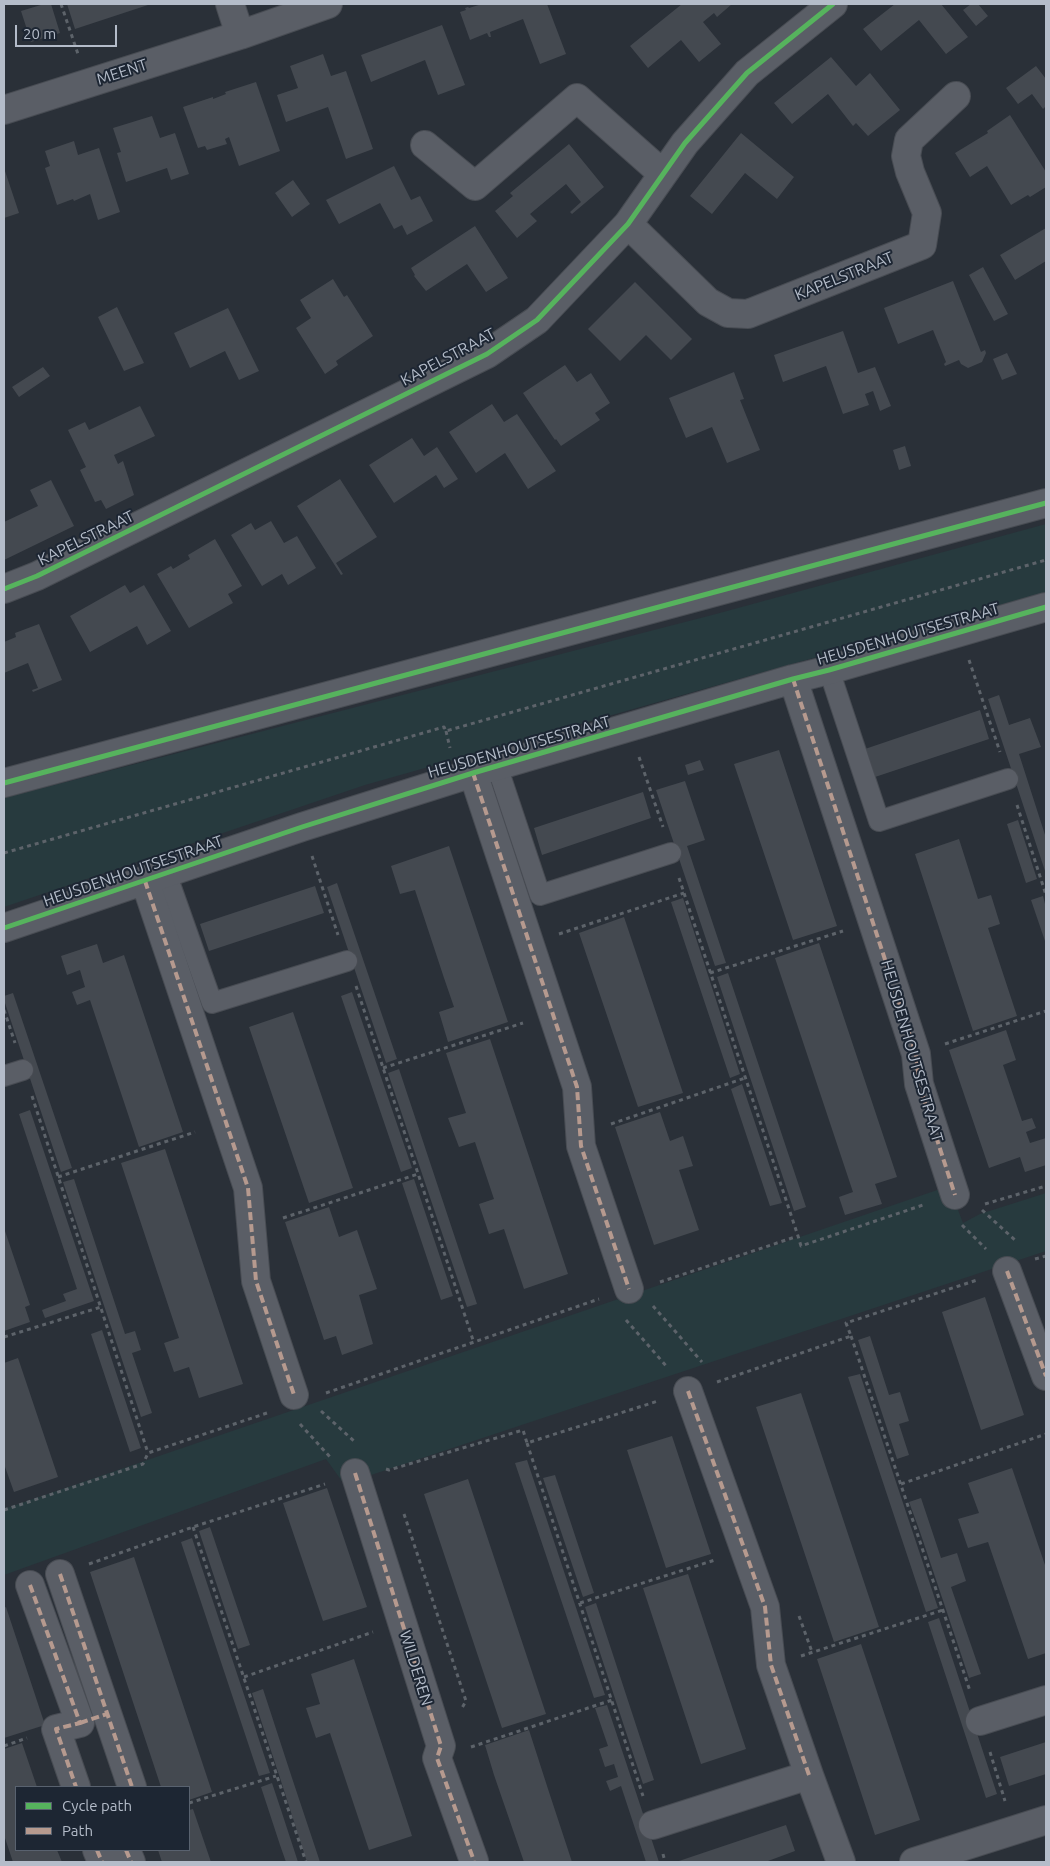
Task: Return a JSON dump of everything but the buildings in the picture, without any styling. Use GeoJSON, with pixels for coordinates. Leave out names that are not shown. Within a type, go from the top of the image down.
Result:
{"type":"FeatureCollection","features":[{"type":"Feature","properties":{"kind":"street"},"geometry":{"type":"LineString","coordinates":[[230,4],[240,34]]}},
{"type":"Feature","properties":{"kind":"street","name":"MEENT"},"geometry":{"type":"LineString","coordinates":[[4,110],[328,4]]}},
{"type":"Feature","properties":{"kind":"street","name":"KAPELSTRAAT"},"geometry":{"type":"LineString","coordinates":[[4,589],[37,576],[486,354],[537,320],[628,224],[685,143],[747,73],[833,4]]}},
{"type":"Feature","properties":{"kind":"street","name":"KAPELSTRAAT"},"geometry":{"type":"LineString","coordinates":[[628,224],[708,302],[728,313],[748,314],[922,245],[927,214],[910,172],[906,156],[909,140],[956,96]]}},
{"type":"Feature","properties":{"kind":"street"},"geometry":{"type":"LineString","coordinates":[[425,145],[475,186],[577,98],[663,174]]}},
{"type":"Feature","properties":{"kind":"street"},"geometry":{"type":"LineString","coordinates":[[4,783],[1046,503]]}},
{"type":"Feature","properties":{"kind":"street","name":"HEUSDENHOUTSESTRAAT"},"geometry":{"type":"LineString","coordinates":[[4,928],[302,827],[485,770],[1046,607]]}},
{"type":"Feature","properties":{"kind":"street","name":"HEUSDENHOUTSESTRAAT"},"geometry":{"type":"LineString","coordinates":[[793,679],[874,921],[916,1054],[919,1084],[956,1208]]}},
{"type":"Feature","properties":{"kind":"street","name":"HEUSDENHOUTSESTRAAT"},"geometry":{"type":"LineString","coordinates":[[485,770],[530,944],[577,1087],[581,1146],[634,1289]]}},
{"type":"Feature","properties":{"kind":"street","name":"HEUSDENHOUTSESTRAAT"},"geometry":{"type":"LineString","coordinates":[[155,877],[226,1122],[248,1188],[256,1281],[296,1400]]}},
{"type":"Feature","properties":{"kind":"street"},"geometry":{"type":"LineString","coordinates":[[1007,1271],[1046,1376]]}},
{"type":"Feature","properties":{"kind":"street"},"geometry":{"type":"LineString","coordinates":[[688,1391],[764,1607],[771,1665],[841,1862]]}},
{"type":"Feature","properties":{"kind":"street","name":"WILDEREN"},"geometry":{"type":"LineString","coordinates":[[351,1474],[402,1622],[441,1746],[437,1758],[473,1862]]}},
{"type":"Feature","properties":{"kind":"street"},"geometry":{"type":"LineString","coordinates":[[60,1574],[132,1786]]}},
{"type":"Feature","properties":{"kind":"street"},"geometry":{"type":"LineString","coordinates":[[30,1585],[80,1723]]}},
{"type":"Feature","properties":{"kind":"street"},"geometry":{"type":"LineString","coordinates":[[980,1721],[1046,1700]]}},
{"type":"Feature","properties":{"kind":"street"},"geometry":{"type":"LineString","coordinates":[[76,1786],[56,1729],[107,1714]]}},
{"type":"Feature","properties":{"kind":"street"},"geometry":{"type":"LineString","coordinates":[[653,1825],[809,1775]]}},
{"type":"Feature","properties":{"kind":"street"},"geometry":{"type":"LineString","coordinates":[[914,1862],[1046,1820]]}},
{"type":"Feature","properties":{"kind":"lane"},"geometry":{"type":"LineString","coordinates":[[829,670],[879,822],[1008,779]]}},
{"type":"Feature","properties":{"kind":"lane"},"geometry":{"type":"LineString","coordinates":[[485,770],[540,894],[671,853]]}},
{"type":"Feature","properties":{"kind":"lane"},"geometry":{"type":"LineString","coordinates":[[155,877],[212,1003],[347,961]]}},
{"type":"Feature","properties":{"kind":"lane"},"geometry":{"type":"LineString","coordinates":[[4,1076],[23,1070]]}},
{"type":"Feature","properties":{"kind":"path"},"geometry":{"type":"LineString","coordinates":[[61,4],[87,84]]}},
{"type":"Feature","properties":{"kind":"path"},"geometry":{"type":"LineString","coordinates":[[4,853],[444,727],[446,731],[1046,560]]}},
{"type":"Feature","properties":{"kind":"path"},"geometry":{"type":"LineString","coordinates":[[630,728],[801,1246],[956,1208],[1007,1271]]}},
{"type":"Feature","properties":{"kind":"path"},"geometry":{"type":"LineString","coordinates":[[302,827],[474,1343]]}},
{"type":"Feature","properties":{"kind":"path"},"geometry":{"type":"LineString","coordinates":[[530,944],[684,893]]}},
{"type":"Feature","properties":{"kind":"path"},"geometry":{"type":"LineString","coordinates":[[710,973],[874,921]]}},
{"type":"Feature","properties":{"kind":"path"},"geometry":{"type":"LineString","coordinates":[[4,1010],[148,1454]]}},
{"type":"Feature","properties":{"kind":"path"},"geometry":{"type":"LineString","coordinates":[[916,1054],[1046,1011]]}},
{"type":"Feature","properties":{"kind":"path"},"geometry":{"type":"LineString","coordinates":[[383,1068],[553,1014]]}},
{"type":"Feature","properties":{"kind":"path"},"geometry":{"type":"LineString","coordinates":[[580,1134],[745,1078]]}},
{"type":"Feature","properties":{"kind":"path"},"geometry":{"type":"LineString","coordinates":[[58,1177],[226,1122]]}},
{"type":"Feature","properties":{"kind":"path"},"geometry":{"type":"LineString","coordinates":[[252,1228],[418,1174]]}},
{"type":"Feature","properties":{"kind":"path"},"geometry":{"type":"LineString","coordinates":[[1022,1246],[977,1206],[1046,1186]]}},
{"type":"Feature","properties":{"kind":"path"},"geometry":{"type":"LineString","coordinates":[[4,1510],[143,1464],[148,1454],[296,1400],[798,1236]]}},
{"type":"Feature","properties":{"kind":"path"},"geometry":{"type":"LineString","coordinates":[[1029,1252],[1036,1259]]}},
{"type":"Feature","properties":{"kind":"path"},"geometry":{"type":"LineString","coordinates":[[1014,1830],[980,1721],[846,1323],[1007,1271],[1046,1256]]}},
{"type":"Feature","properties":{"kind":"path"},"geometry":{"type":"LineString","coordinates":[[634,1289],[706,1367]]}},
{"type":"Feature","properties":{"kind":"path"},"geometry":{"type":"LineString","coordinates":[[4,1337],[101,1306]]}},
{"type":"Feature","properties":{"kind":"path"},"geometry":{"type":"LineString","coordinates":[[625,1319],[688,1391]]}},
{"type":"Feature","properties":{"kind":"path"},"geometry":{"type":"LineString","coordinates":[[527,1443],[851,1336]]}},
{"type":"Feature","properties":{"kind":"path"},"geometry":{"type":"LineString","coordinates":[[713,1374],[719,1381]]}},
{"type":"Feature","properties":{"kind":"path"},"geometry":{"type":"LineString","coordinates":[[296,1400],[357,1445]]}},
{"type":"Feature","properties":{"kind":"path"},"geometry":{"type":"LineString","coordinates":[[296,1400],[351,1474]]}},
{"type":"Feature","properties":{"kind":"path"},"geometry":{"type":"LineString","coordinates":[[60,1574],[378,1465],[389,1470],[523,1430],[666,1862]]}},
{"type":"Feature","properties":{"kind":"path"},"geometry":{"type":"LineString","coordinates":[[901,1484],[1046,1434]]}},
{"type":"Feature","properties":{"kind":"path"},"geometry":{"type":"LineString","coordinates":[[193,1527],[306,1862]]}},
{"type":"Feature","properties":{"kind":"path"},"geometry":{"type":"LineString","coordinates":[[580,1603],[744,1550]]}},
{"type":"Feature","properties":{"kind":"path"},"geometry":{"type":"LineString","coordinates":[[771,1665],[943,1610]]}},
{"type":"Feature","properties":{"kind":"path"},"geometry":{"type":"LineString","coordinates":[[244,1677],[402,1622]]}},
{"type":"Feature","properties":{"kind":"path"},"geometry":{"type":"LineString","coordinates":[[437,1758],[612,1700]]}},
{"type":"Feature","properties":{"kind":"path"},"geometry":{"type":"LineString","coordinates":[[190,1802],[276,1776]]}},
{"type":"Feature","properties":{"kind":"green space"},"geometry":{"type":"Polygon","coordinates":[[[1046,524],[1046,592],[365,785],[4,907],[4,798],[716,614],[1046,524]]]}},
{"type":"Feature","properties":{"kind":"green space"},"geometry":{"type":"Polygon","coordinates":[[[949,1186],[963,1223],[980,1214],[1046,1193],[1046,1251],[344,1484],[326,1459],[4,1575],[4,1509],[949,1186]]]}},
{"type":"Feature","properties":{"kind":"marked path"},"geometry":{"type":"LineString","coordinates":[[793,679],[916,1054],[919,1084],[955,1195]]}},
{"type":"Feature","properties":{"kind":"marked path"},"geometry":{"type":"LineString","coordinates":[[473,773],[577,1087],[581,1146],[629,1289]]}},
{"type":"Feature","properties":{"kind":"marked path"},"geometry":{"type":"LineString","coordinates":[[145,881],[248,1188],[256,1281],[294,1395]]}},
{"type":"Feature","properties":{"kind":"marked path"},"geometry":{"type":"LineString","coordinates":[[1007,1271],[1046,1376]]}},
{"type":"Feature","properties":{"kind":"marked path"},"geometry":{"type":"LineString","coordinates":[[688,1391],[765,1607],[771,1665],[809,1775]]}},
{"type":"Feature","properties":{"kind":"marked path"},"geometry":{"type":"LineString","coordinates":[[355,1473],[441,1746],[437,1758],[474,1861]]}},
{"type":"Feature","properties":{"kind":"marked path"},"geometry":{"type":"LineString","coordinates":[[60,1574],[132,1786]]}},
{"type":"Feature","properties":{"kind":"marked path"},"geometry":{"type":"LineString","coordinates":[[30,1585],[80,1723],[56,1729],[76,1786]]}},
{"type":"Feature","properties":{"kind":"marked path"},"geometry":{"type":"LineString","coordinates":[[80,1723],[107,1714]]}},
{"type":"Feature","properties":{"kind":"marked path"},"geometry":{"type":"LineString","coordinates":[[97,1851],[102,1862]]}},
{"type":"Feature","properties":{"kind":"marked path"},"geometry":{"type":"LineString","coordinates":[[126,1851],[131,1862]]}},
{"type":"Feature","properties":{"kind":"cycle path"},"geometry":{"type":"LineString","coordinates":[[4,589],[37,576],[487,354],[537,320],[628,224],[685,143],[747,73],[833,4]]}},
{"type":"Feature","properties":{"kind":"cycle path"},"geometry":{"type":"LineString","coordinates":[[4,783],[1046,503]]}},
{"type":"Feature","properties":{"kind":"cycle path"},"geometry":{"type":"LineString","coordinates":[[4,928],[302,827],[473,773],[1046,607]]}}]}
